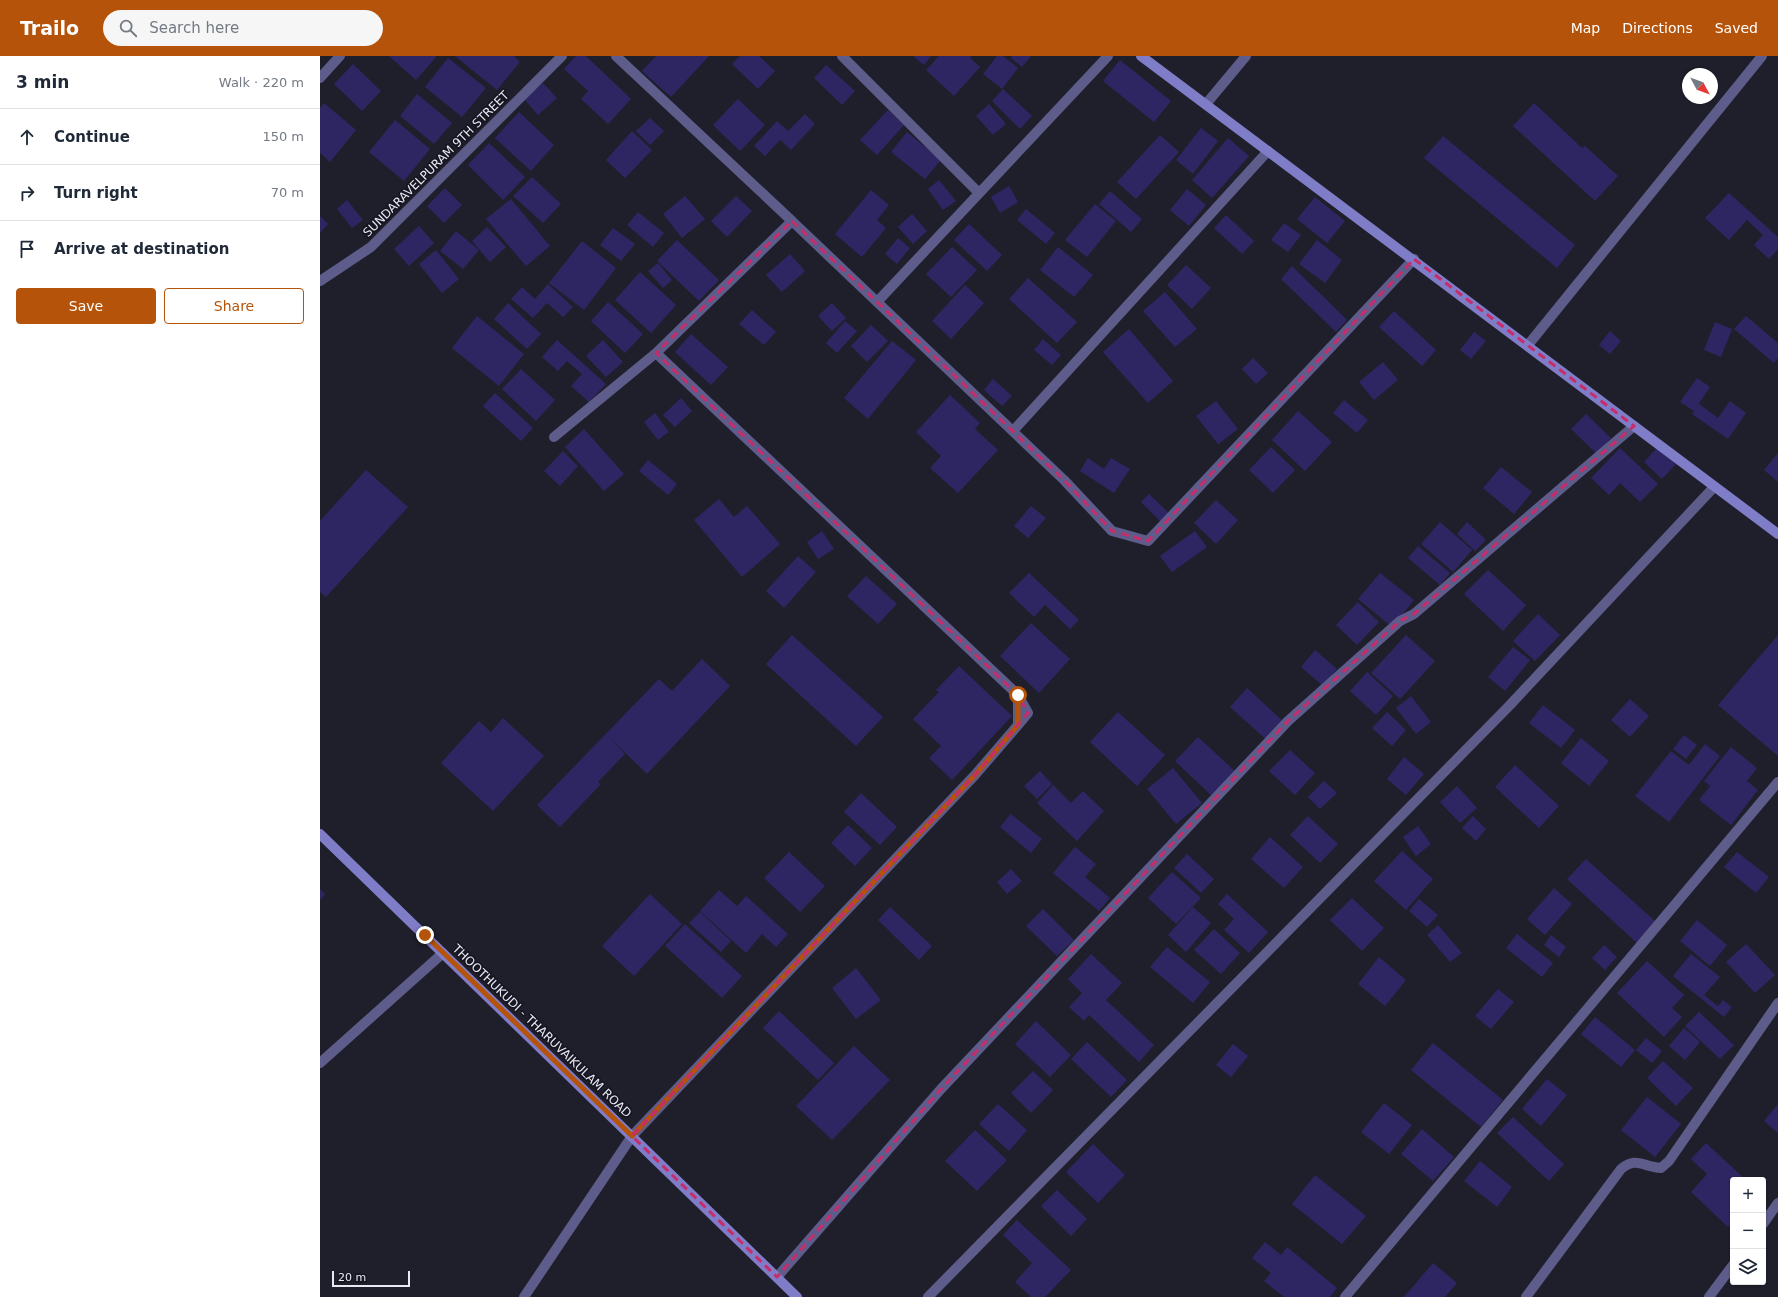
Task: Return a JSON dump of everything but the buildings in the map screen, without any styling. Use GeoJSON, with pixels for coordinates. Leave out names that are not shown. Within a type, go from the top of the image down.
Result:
{"type":"FeatureCollection","features":[{"type":"Feature","properties":{"kind":"street"},"geometry":{"type":"LineString","coordinates":[[320,78],[340,56]]}},
{"type":"Feature","properties":{"kind":"street","name":"SUNDARAVELPURAM 9TH STREET"},"geometry":{"type":"LineString","coordinates":[[320,281],[371,247],[562,56]]}},
{"type":"Feature","properties":{"kind":"street"},"geometry":{"type":"LineString","coordinates":[[616,56],[1013,431],[1064,480],[1112,531],[1148,541],[1414,259]]}},
{"type":"Feature","properties":{"kind":"street"},"geometry":{"type":"LineString","coordinates":[[842,56],[979,193]]}},
{"type":"Feature","properties":{"kind":"street"},"geometry":{"type":"LineString","coordinates":[[877,302],[1108,56]]}},
{"type":"Feature","properties":{"kind":"street"},"geometry":{"type":"LineString","coordinates":[[1141,56],[1268,152],[1414,259],[1778,534]]}},
{"type":"Feature","properties":{"kind":"street"},"geometry":{"type":"LineString","coordinates":[[1206,104],[1246,56]]}},
{"type":"Feature","properties":{"kind":"street"},"geometry":{"type":"LineString","coordinates":[[1528,345],[1762,56]]}},
{"type":"Feature","properties":{"kind":"street"},"geometry":{"type":"LineString","coordinates":[[1013,431],[1268,152]]}},
{"type":"Feature","properties":{"kind":"street"},"geometry":{"type":"LineString","coordinates":[[554,437],[656,353],[792,221]]}},
{"type":"Feature","properties":{"kind":"street"},"geometry":{"type":"LineString","coordinates":[[524,1297],[632,1136],[975,775],[1018,725],[1018,695],[656,353]]}},
{"type":"Feature","properties":{"kind":"street"},"geometry":{"type":"LineString","coordinates":[[777,1277],[941,1089],[1288,721],[1400,621],[1414,614],[1634,426]]}},
{"type":"Feature","properties":{"kind":"street"},"geometry":{"type":"LineString","coordinates":[[928,1297],[1510,705],[1714,487]]}},
{"type":"Feature","properties":{"kind":"street"},"geometry":{"type":"LineString","coordinates":[[1345,1297],[1778,782]]}},
{"type":"Feature","properties":{"kind":"street","name":"THOOTHUKUDI - THARUVAIKULAM ROAD"},"geometry":{"type":"LineString","coordinates":[[320,834],[797,1297]]}},
{"type":"Feature","properties":{"kind":"street"},"geometry":{"type":"LineString","coordinates":[[320,1063],[443,953]]}},
{"type":"Feature","properties":{"kind":"street"},"geometry":{"type":"LineString","coordinates":[[1526,1297],[1621,1169],[1628,1163],[1634,1162],[1653,1168],[1661,1168],[1670,1161],[1778,1003]]}},
{"type":"Feature","properties":{"kind":"street"},"geometry":{"type":"LineString","coordinates":[[1766,1220],[1778,1204]]}},
{"type":"Feature","properties":{"kind":"street"},"geometry":{"type":"LineString","coordinates":[[1709,1297],[1730,1269]]}},
{"type":"Feature","properties":{"kind":"highlighted area"},"geometry":{"type":"Polygon","coordinates":[[[792,221],[1064,480],[1112,531],[1148,541],[1414,259],[1634,426],[1414,614],[1400,621],[1288,721],[941,1089],[777,1277],[632,1136],[975,775],[1028,713],[1018,695],[656,353],[792,221]]]}},
{"type":"Feature","properties":{"kind":"route"},"geometry":{"type":"LineString","coordinates":[[425,935],[632,1136],[975,775],[1018,725],[1018,695]]}}]}
